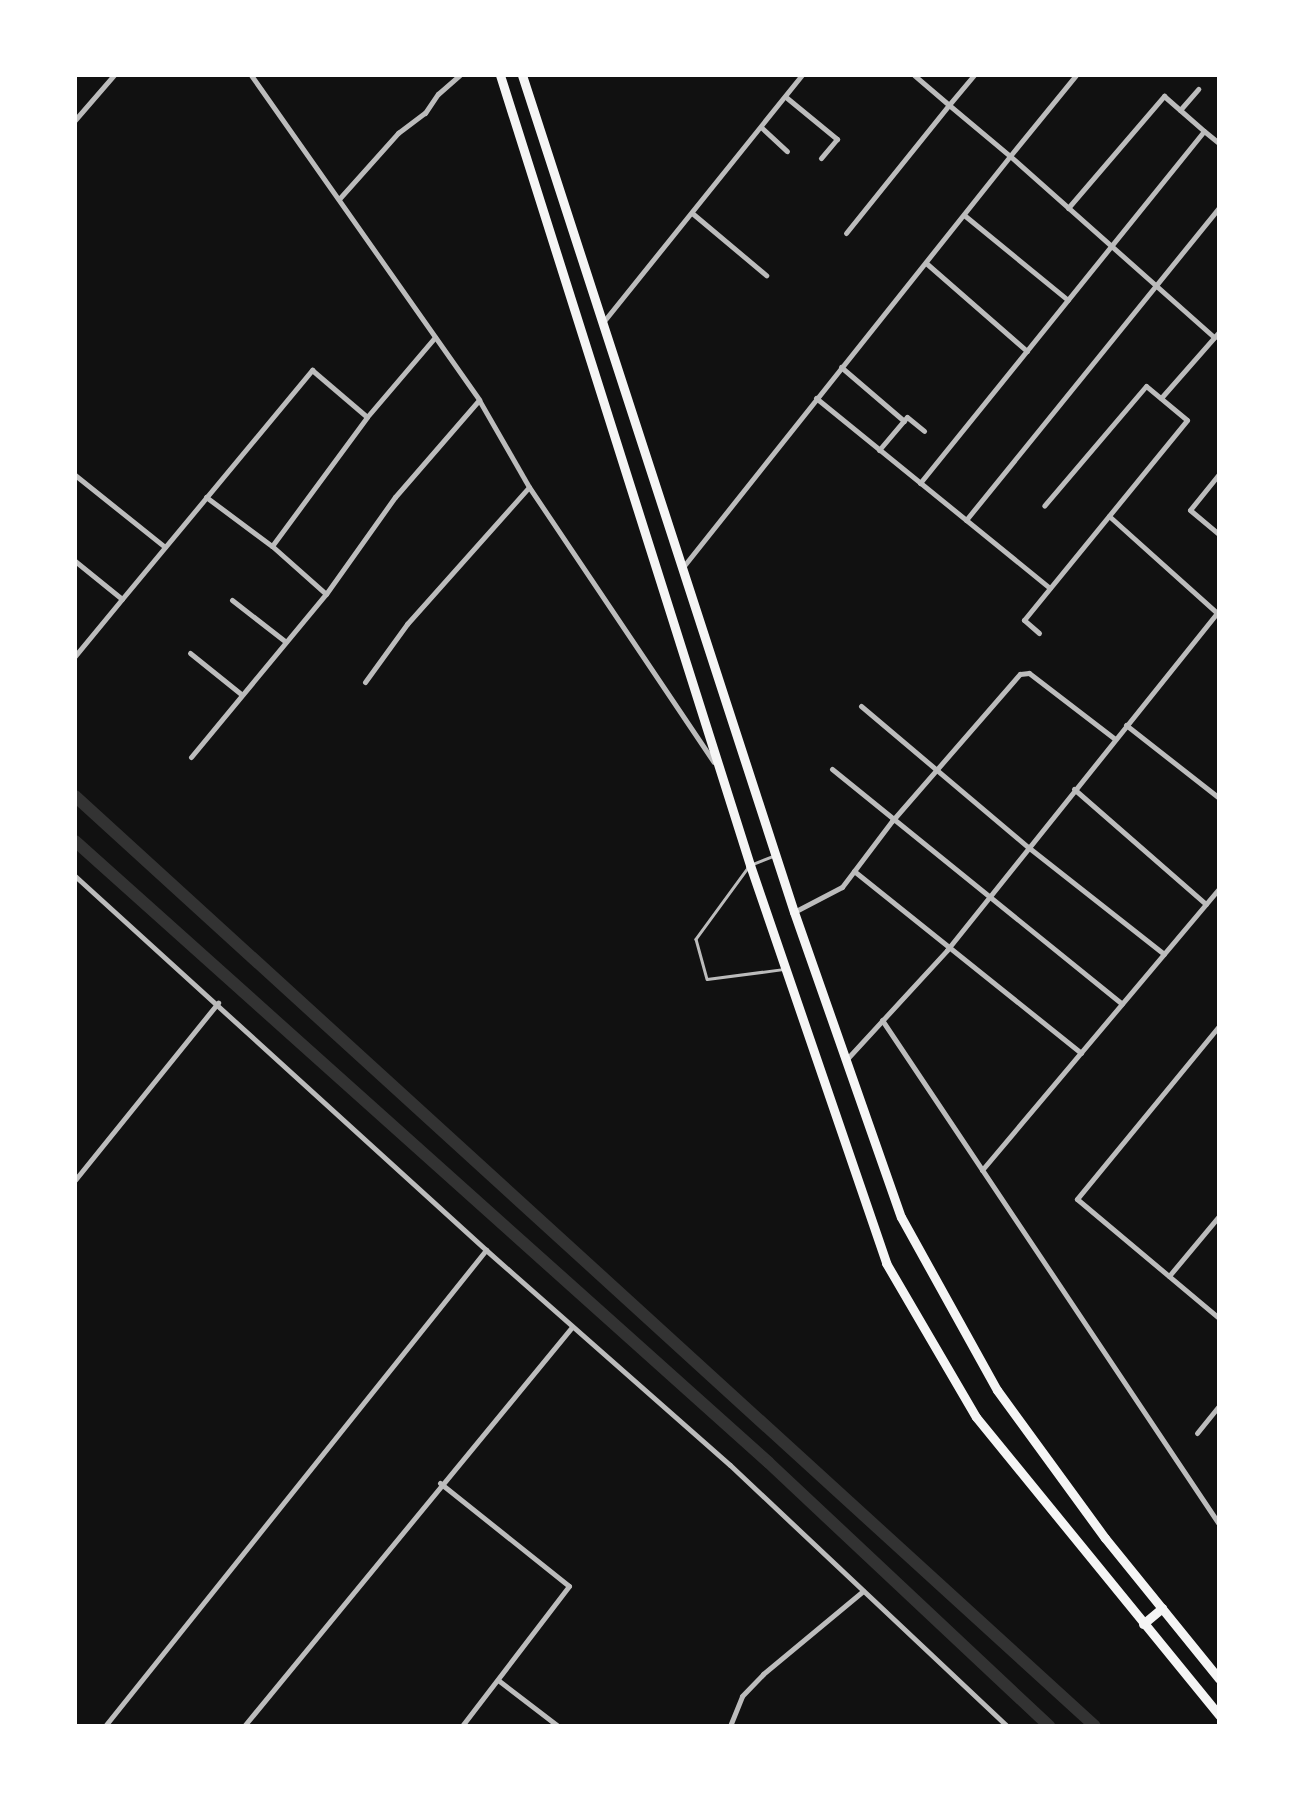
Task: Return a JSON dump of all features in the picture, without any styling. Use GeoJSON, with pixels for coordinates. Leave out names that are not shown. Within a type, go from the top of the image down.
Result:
{"type":"FeatureCollection","features":[{"type":"Feature","properties":{"kind":"main road"},"geometry":{"type":"LineString","coordinates":[[500,75],[718,767],[784,969],[886,1263],[906,1302],[976,1416],[1219,1715]]}},
{"type":"Feature","properties":{"kind":"main road"},"geometry":{"type":"LineString","coordinates":[[522,75],[794,912],[901,1217],[997,1390],[1219,1679]]}},
{"type":"Feature","properties":{"kind":"main road"},"geometry":{"type":"LineString","coordinates":[[1143,1624],[1162,1608]]}},
{"type":"Feature","properties":{"kind":"street"},"geometry":{"type":"LineString","coordinates":[[75,120],[114,75]]}},
{"type":"Feature","properties":{"kind":"street"},"geometry":{"type":"LineString","coordinates":[[251,75],[479,400],[529,487],[718,767]]}},
{"type":"Feature","properties":{"kind":"street"},"geometry":{"type":"LineString","coordinates":[[339,200],[398,133],[425,113],[438,94],[460,75]]}},
{"type":"Feature","properties":{"kind":"street"},"geometry":{"type":"LineString","coordinates":[[604,321],[787,98],[802,75]]}},
{"type":"Feature","properties":{"kind":"street"},"geometry":{"type":"LineString","coordinates":[[914,75],[1010,156],[1110,247],[1217,334],[1161,398]]}},
{"type":"Feature","properties":{"kind":"street"},"geometry":{"type":"LineString","coordinates":[[846,233],[974,75]]}},
{"type":"Feature","properties":{"kind":"street"},"geometry":{"type":"LineString","coordinates":[[682,568],[1076,75]]}},
{"type":"Feature","properties":{"kind":"street"},"geometry":{"type":"LineString","coordinates":[[1180,110],[1198,89]]}},
{"type":"Feature","properties":{"kind":"street"},"geometry":{"type":"LineString","coordinates":[[1068,208],[1164,96],[1219,143]]}},
{"type":"Feature","properties":{"kind":"street"},"geometry":{"type":"LineString","coordinates":[[787,98],[837,139],[821,158]]}},
{"type":"Feature","properties":{"kind":"street"},"geometry":{"type":"LineString","coordinates":[[762,128],[787,151]]}},
{"type":"Feature","properties":{"kind":"street"},"geometry":{"type":"LineString","coordinates":[[920,483],[1204,131]]}},
{"type":"Feature","properties":{"kind":"street"},"geometry":{"type":"LineString","coordinates":[[966,520],[1219,208]]}},
{"type":"Feature","properties":{"kind":"street"},"geometry":{"type":"LineString","coordinates":[[692,213],[766,275]]}},
{"type":"Feature","properties":{"kind":"street"},"geometry":{"type":"LineString","coordinates":[[964,215],[1068,300]]}},
{"type":"Feature","properties":{"kind":"street"},"geometry":{"type":"LineString","coordinates":[[926,263],[1027,351]]}},
{"type":"Feature","properties":{"kind":"street"},"geometry":{"type":"LineString","coordinates":[[272,546],[368,418],[435,337]]}},
{"type":"Feature","properties":{"kind":"street"},"geometry":{"type":"LineString","coordinates":[[841,367],[904,421]]}},
{"type":"Feature","properties":{"kind":"street"},"geometry":{"type":"LineString","coordinates":[[75,656],[312,370],[368,418]]}},
{"type":"Feature","properties":{"kind":"street"},"geometry":{"type":"LineString","coordinates":[[1039,633],[1024,620],[1187,420],[1146,386],[1044,506]]}},
{"type":"Feature","properties":{"kind":"street"},"geometry":{"type":"LineString","coordinates":[[816,398],[1050,588]]}},
{"type":"Feature","properties":{"kind":"street"},"geometry":{"type":"LineString","coordinates":[[191,757],[326,594],[395,497],[479,400]]}},
{"type":"Feature","properties":{"kind":"street"},"geometry":{"type":"LineString","coordinates":[[879,450],[908,417],[924,431]]}},
{"type":"Feature","properties":{"kind":"street"},"geometry":{"type":"LineString","coordinates":[[1219,474],[1190,510],[1219,534]]}},
{"type":"Feature","properties":{"kind":"street"},"geometry":{"type":"LineString","coordinates":[[75,475],[165,547]]}},
{"type":"Feature","properties":{"kind":"street"},"geometry":{"type":"LineString","coordinates":[[365,682],[407,624],[529,487]]}},
{"type":"Feature","properties":{"kind":"street"},"geometry":{"type":"LineString","coordinates":[[206,498],[272,546],[326,594]]}},
{"type":"Feature","properties":{"kind":"street"},"geometry":{"type":"LineString","coordinates":[[846,1060],[947,950],[1218,612],[1109,516]]}},
{"type":"Feature","properties":{"kind":"street"},"geometry":{"type":"LineString","coordinates":[[75,561],[122,599]]}},
{"type":"Feature","properties":{"kind":"street"},"geometry":{"type":"LineString","coordinates":[[232,600],[286,642]]}},
{"type":"Feature","properties":{"kind":"street"},"geometry":{"type":"LineString","coordinates":[[191,653],[241,695]]}},
{"type":"Feature","properties":{"kind":"street"},"geometry":{"type":"LineString","coordinates":[[794,912],[834,892],[854,872],[892,821],[1020,674],[1029,673],[1115,739]]}},
{"type":"Feature","properties":{"kind":"street"},"geometry":{"type":"LineString","coordinates":[[861,706],[938,767],[1028,847],[1164,954]]}},
{"type":"Feature","properties":{"kind":"street"},"geometry":{"type":"LineString","coordinates":[[1126,724],[1219,798]]}},
{"type":"Feature","properties":{"kind":"street"},"geometry":{"type":"LineString","coordinates":[[832,768],[892,821],[1122,1004]]}},
{"type":"Feature","properties":{"kind":"street"},"geometry":{"type":"LineString","coordinates":[[1074,789],[1206,904]]}},
{"type":"Feature","properties":{"kind":"street"},"geometry":{"type":"LineString","coordinates":[[854,872],[947,950],[1081,1053]]}},
{"type":"Feature","properties":{"kind":"street"},"geometry":{"type":"LineString","coordinates":[[75,876],[218,1003],[486,1250],[730,1465],[1007,1726]]}},
{"type":"Feature","properties":{"kind":"street"},"geometry":{"type":"LineString","coordinates":[[982,1170],[1219,889]]}},
{"type":"Feature","properties":{"kind":"street"},"geometry":{"type":"LineString","coordinates":[[75,1180],[218,1003]]}},
{"type":"Feature","properties":{"kind":"street"},"geometry":{"type":"LineString","coordinates":[[882,1020],[1219,1524]]}},
{"type":"Feature","properties":{"kind":"street"},"geometry":{"type":"LineString","coordinates":[[1219,1027],[1077,1199],[1219,1318]]}},
{"type":"Feature","properties":{"kind":"street"},"geometry":{"type":"LineString","coordinates":[[1169,1276],[1219,1216]]}},
{"type":"Feature","properties":{"kind":"street"},"geometry":{"type":"LineString","coordinates":[[105,1726],[486,1250]]}},
{"type":"Feature","properties":{"kind":"street"},"geometry":{"type":"LineString","coordinates":[[244,1726],[440,1483],[572,1327]]}},
{"type":"Feature","properties":{"kind":"street"},"geometry":{"type":"LineString","coordinates":[[1197,1433],[1219,1406]]}},
{"type":"Feature","properties":{"kind":"street"},"geometry":{"type":"LineString","coordinates":[[440,1483],[569,1586],[462,1726]]}},
{"type":"Feature","properties":{"kind":"street"},"geometry":{"type":"LineString","coordinates":[[730,1726],[741,1696],[763,1674],[863,1591]]}},
{"type":"Feature","properties":{"kind":"street"},"geometry":{"type":"LineString","coordinates":[[498,1680],[558,1726]]}},
{"type":"Feature","properties":{"kind":"lane"},"geometry":{"type":"LineString","coordinates":[[776,855],[750,865],[696,939],[707,979],[784,969]]}},
{"type":"Feature","properties":{"kind":"waterway"},"geometry":{"type":"LineString","coordinates":[[75,796],[1095,1726]]}},
{"type":"Feature","properties":{"kind":"waterway"},"geometry":{"type":"LineString","coordinates":[[75,841],[768,1462],[1049,1726]]}}]}
